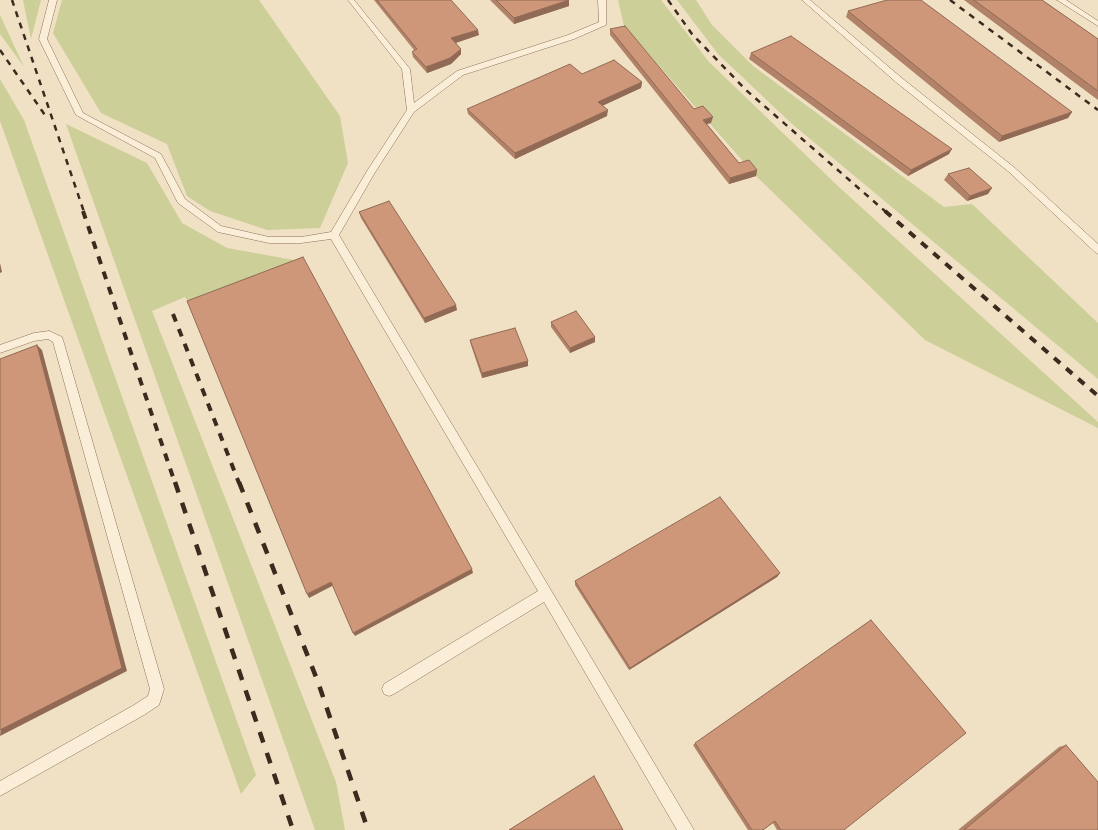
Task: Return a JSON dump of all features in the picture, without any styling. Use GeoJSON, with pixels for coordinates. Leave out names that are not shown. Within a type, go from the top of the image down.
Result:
{"type":"FeatureCollection","features":[{"type":"Feature","properties":{"kind":"lane"},"geometry":{"type":"LineString","coordinates":[[53,0],[43,39],[80,114],[158,156],[181,201],[218,229],[269,240],[301,240],[334,235]]}},
{"type":"Feature","properties":{"kind":"lane"},"geometry":{"type":"LineString","coordinates":[[334,235],[410,110],[460,73],[571,37],[603,23],[602,0]]}},
{"type":"Feature","properties":{"kind":"lane"},"geometry":{"type":"LineString","coordinates":[[806,0],[900,82],[1012,170],[1098,250]]}},
{"type":"Feature","properties":{"kind":"lane"},"geometry":{"type":"LineString","coordinates":[[1061,0],[1098,24]]}},
{"type":"Feature","properties":{"kind":"lane"},"geometry":{"type":"LineString","coordinates":[[351,1],[406,69],[410,110]]}},
{"type":"Feature","properties":{"kind":"lane"},"geometry":{"type":"LineString","coordinates":[[334,235],[686,830]]}},
{"type":"Feature","properties":{"kind":"lane"},"geometry":{"type":"LineString","coordinates":[[0,348],[34,337],[49,335],[58,340],[157,688],[154,700],[139,710],[0,789]]}},
{"type":"Feature","properties":{"kind":"lane"},"geometry":{"type":"LineString","coordinates":[[389,689],[546,593]]}},
{"type":"Feature","properties":{"kind":"green space"},"geometry":{"type":"Polygon","coordinates":[[[23,0],[41,0],[31,39],[23,0]]]}},
{"type":"Feature","properties":{"kind":"green space"},"geometry":{"type":"Polygon","coordinates":[[[62,0],[259,0],[340,116],[348,163],[320,228],[267,230],[210,211],[187,196],[167,144],[101,113],[53,33],[62,0]]]}},
{"type":"Feature","properties":{"kind":"green space"},"geometry":{"type":"Polygon","coordinates":[[[618,0],[661,0],[709,62],[840,188],[1098,422],[1098,428],[925,340],[756,176],[624,26],[618,0]]]}},
{"type":"Feature","properties":{"kind":"green space"},"geometry":{"type":"Polygon","coordinates":[[[677,0],[696,0],[712,25],[753,66],[944,207],[972,204],[1098,323],[1098,379],[791,123],[718,54],[677,0]]]}},
{"type":"Feature","properties":{"kind":"green space"},"geometry":{"type":"Polygon","coordinates":[[[0,15],[24,67],[0,34],[0,15]]]}},
{"type":"Feature","properties":{"kind":"green space"},"geometry":{"type":"Polygon","coordinates":[[[0,79],[24,120],[256,775],[241,794],[0,121],[0,79]]]}},
{"type":"Feature","properties":{"kind":"green space"},"geometry":{"type":"Polygon","coordinates":[[[66,124],[147,163],[182,223],[227,248],[305,262],[190,306],[185,297],[152,311],[336,782],[345,830],[315,830],[66,124]]]}},
{"type":"Feature","properties":{"kind":"building"},"geometry":{"type":"Polygon","coordinates":[[[377,0],[451,0],[478,30],[451,38],[461,49],[450,58],[426,67],[412,52],[417,49],[377,0]]]}},
{"type":"Feature","properties":{"kind":"building"},"geometry":{"type":"Polygon","coordinates":[[[496,0],[569,0],[514,18],[496,0]]]}},
{"type":"Feature","properties":{"kind":"building"},"geometry":{"type":"Polygon","coordinates":[[[887,0],[921,0],[1072,112],[1002,136],[848,11],[887,0]]]}},
{"type":"Feature","properties":{"kind":"building"},"geometry":{"type":"Polygon","coordinates":[[[974,0],[1042,0],[1098,39],[1098,91],[974,0]]]}},
{"type":"Feature","properties":{"kind":"building"},"geometry":{"type":"Polygon","coordinates":[[[625,26],[694,109],[703,106],[713,117],[703,120],[739,163],[749,160],[757,170],[730,178],[610,29],[625,26]]]}},
{"type":"Feature","properties":{"kind":"building"},"geometry":{"type":"Polygon","coordinates":[[[791,36],[952,149],[911,170],[751,53],[791,36]]]}},
{"type":"Feature","properties":{"kind":"building"},"geometry":{"type":"Polygon","coordinates":[[[614,60],[642,82],[598,102],[608,110],[515,153],[467,109],[570,64],[582,74],[614,60]]]}},
{"type":"Feature","properties":{"kind":"building"},"geometry":{"type":"Polygon","coordinates":[[[969,168],[992,188],[970,196],[948,174],[969,168]]]}},
{"type":"Feature","properties":{"kind":"building"},"geometry":{"type":"Polygon","coordinates":[[[389,201],[456,305],[424,318],[359,212],[389,201]]]}},
{"type":"Feature","properties":{"kind":"building"},"geometry":{"type":"Polygon","coordinates":[[[303,257],[472,569],[353,633],[331,582],[307,594],[187,301],[303,257]]]}},
{"type":"Feature","properties":{"kind":"building"},"geometry":{"type":"Polygon","coordinates":[[[576,311],[595,337],[570,348],[551,322],[576,311]]]}},
{"type":"Feature","properties":{"kind":"building"},"geometry":{"type":"Polygon","coordinates":[[[515,328],[528,361],[482,373],[470,340],[515,328]]]}},
{"type":"Feature","properties":{"kind":"building"},"geometry":{"type":"Polygon","coordinates":[[[37,345],[122,668],[0,730],[0,359],[37,345]]]}},
{"type":"Feature","properties":{"kind":"building"},"geometry":{"type":"Polygon","coordinates":[[[720,497],[780,573],[630,668],[575,581],[720,497]]]}},
{"type":"Feature","properties":{"kind":"building"},"geometry":{"type":"Polygon","coordinates":[[[871,620],[966,733],[844,830],[781,830],[775,821],[763,830],[752,830],[695,743],[871,620]]]}},
{"type":"Feature","properties":{"kind":"building"},"geometry":{"type":"Polygon","coordinates":[[[1066,745],[1098,782],[1098,830],[964,830],[1066,745]]]}},
{"type":"Feature","properties":{"kind":"building"},"geometry":{"type":"Polygon","coordinates":[[[594,776],[623,830],[509,830],[594,776]]]}},
{"type":"Feature","properties":{"kind":"railway"},"geometry":{"type":"LineString","coordinates":[[12,0],[84,212]]}},
{"type":"Feature","properties":{"kind":"railway"},"geometry":{"type":"LineString","coordinates":[[668,0],[692,34],[746,90],[886,212]]}},
{"type":"Feature","properties":{"kind":"railway"},"geometry":{"type":"LineString","coordinates":[[950,0],[1098,110]]}},
{"type":"Feature","properties":{"kind":"railway"},"geometry":{"type":"LineString","coordinates":[[0,50],[47,118]]}},
{"type":"Feature","properties":{"kind":"railway"},"geometry":{"type":"LineString","coordinates":[[83,211],[175,483]]}},
{"type":"Feature","properties":{"kind":"railway"},"geometry":{"type":"LineString","coordinates":[[885,211],[1098,396]]}},
{"type":"Feature","properties":{"kind":"railway"},"geometry":{"type":"LineString","coordinates":[[173,314],[239,483]]}},
{"type":"Feature","properties":{"kind":"railway"},"geometry":{"type":"LineString","coordinates":[[175,482],[293,830]]}},
{"type":"Feature","properties":{"kind":"railway"},"geometry":{"type":"LineString","coordinates":[[239,482],[318,682],[368,830]]}}]}
